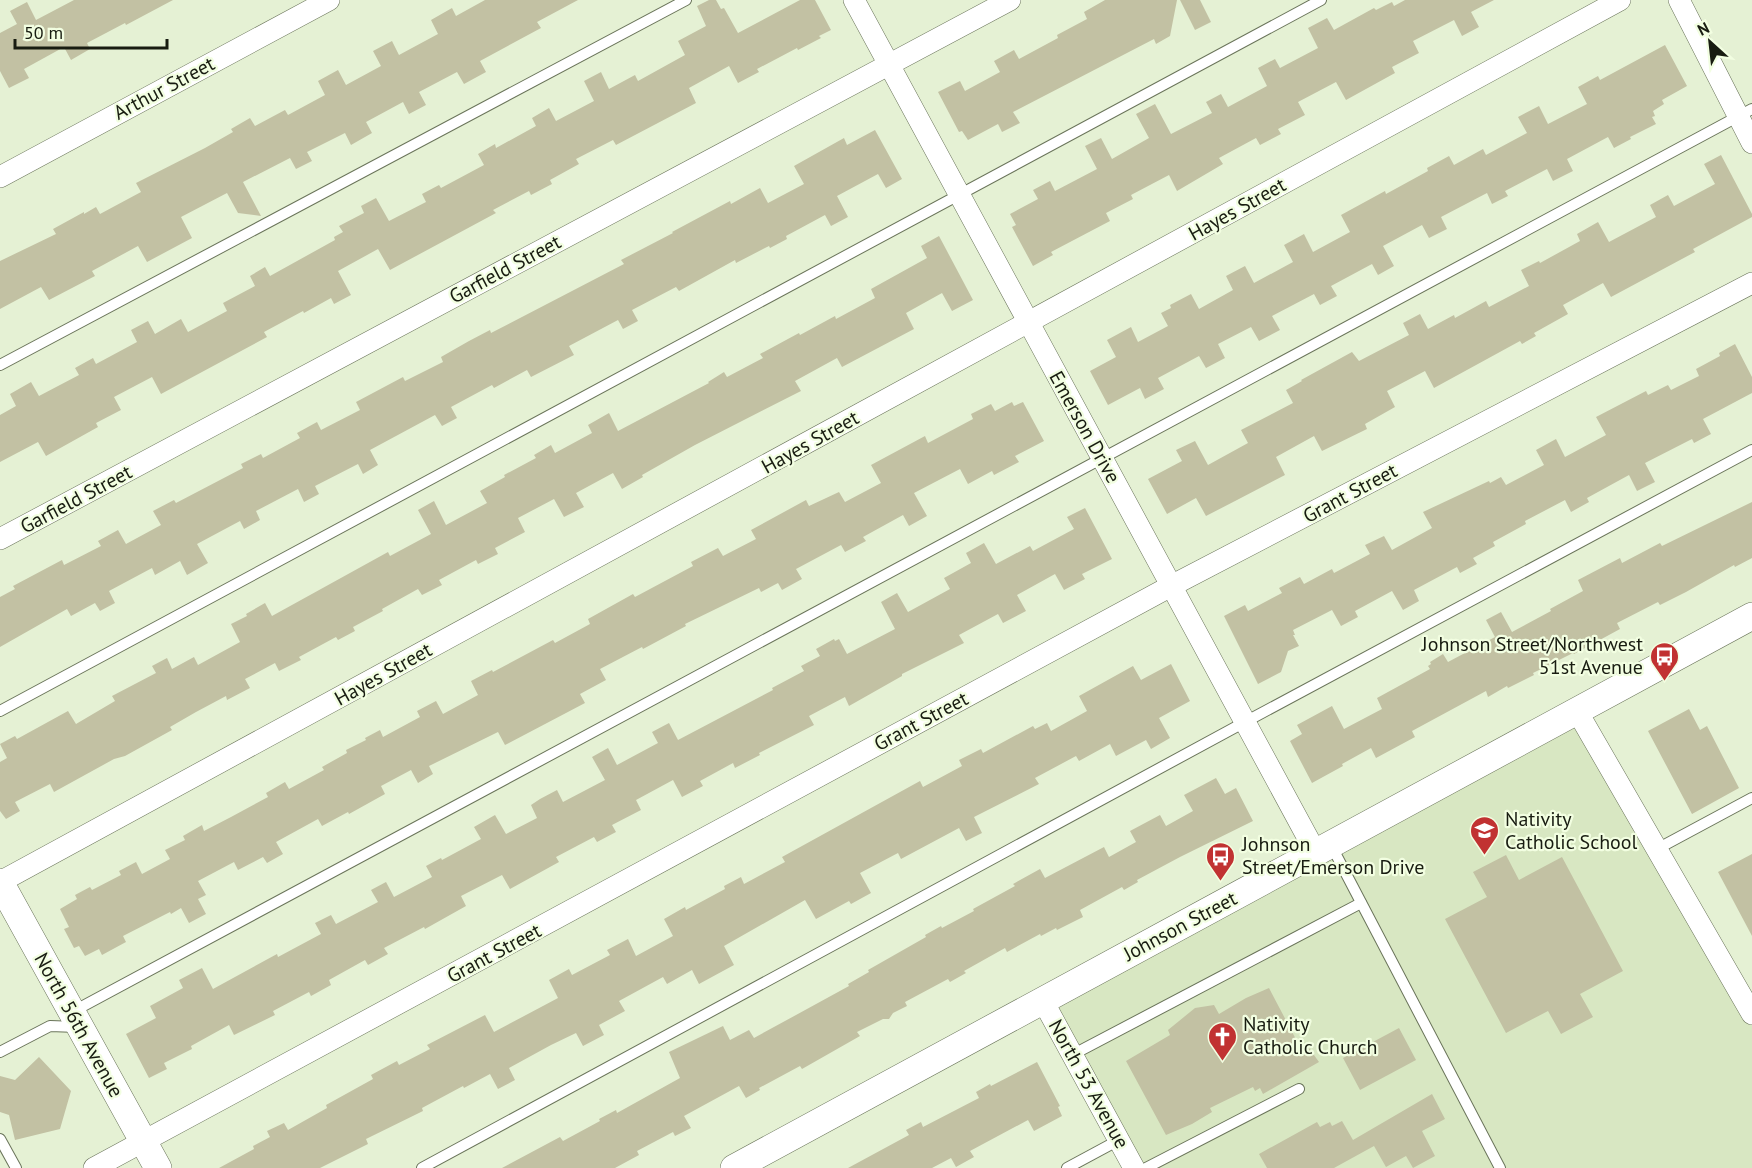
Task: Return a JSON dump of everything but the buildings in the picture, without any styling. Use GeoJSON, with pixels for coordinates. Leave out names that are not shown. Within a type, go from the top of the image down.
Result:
{"type":"FeatureCollection","features":[{"type":"Feature","properties":{"kind":"street","name":"Arthur Street"},"geometry":{"type":"LineString","coordinates":[[0,177],[329,0]]}},
{"type":"Feature","properties":{"kind":"street","name":"Emerson Drive"},"geometry":{"type":"LineString","coordinates":[[854,0],[1245,722],[1323,849]]}},
{"type":"Feature","properties":{"kind":"street","name":"Garfield Street"},"geometry":{"type":"LineString","coordinates":[[0,540],[1010,0]]}},
{"type":"Feature","properties":{"kind":"street","name":"Hayes Street"},"geometry":{"type":"LineString","coordinates":[[0,882],[1620,0]]}},
{"type":"Feature","properties":{"kind":"street"},"geometry":{"type":"LineString","coordinates":[[1679,0],[1745,113],[1752,143]]}},
{"type":"Feature","properties":{"kind":"street","name":"Grant Street"},"geometry":{"type":"LineString","coordinates":[[94,1168],[1172,586],[1752,282]]}},
{"type":"Feature","properties":{"kind":"street","name":"Johnson Street"},"geometry":{"type":"LineString","coordinates":[[734,1168],[1752,616]]}},
{"type":"Feature","properties":{"kind":"street"},"geometry":{"type":"LineString","coordinates":[[1577,711],[1657,849],[1745,987],[1752,1014]]}},
{"type":"Feature","properties":{"kind":"street","name":"North 56th Avenue"},"geometry":{"type":"LineString","coordinates":[[0,882],[158,1168]]}},
{"type":"Feature","properties":{"kind":"street","name":"North 53 Avenue"},"geometry":{"type":"LineString","coordinates":[[1043,1001],[1134,1168]]}},
{"type":"Feature","properties":{"kind":"lane"},"geometry":{"type":"LineString","coordinates":[[0,365],[686,0]]}},
{"type":"Feature","properties":{"kind":"lane"},"geometry":{"type":"LineString","coordinates":[[0,711],[1322,0]]}},
{"type":"Feature","properties":{"kind":"lane"},"geometry":{"type":"LineString","coordinates":[[0,1053],[50,1026],[76,1020],[1102,459],[1745,113]]}},
{"type":"Feature","properties":{"kind":"lane"},"geometry":{"type":"LineString","coordinates":[[422,1168],[1752,450]]}},
{"type":"Feature","properties":{"kind":"lane"},"geometry":{"type":"LineString","coordinates":[[1657,849],[1752,798]]}},
{"type":"Feature","properties":{"kind":"lane"},"geometry":{"type":"LineString","coordinates":[[1323,849],[1360,903],[1500,1168]]}},
{"type":"Feature","properties":{"kind":"lane"},"geometry":{"type":"LineString","coordinates":[[1072,1054],[1360,903]]}},
{"type":"Feature","properties":{"kind":"lane"},"geometry":{"type":"LineString","coordinates":[[1146,1168],[1299,1089]]}},
{"type":"Feature","properties":{"kind":"lane"},"geometry":{"type":"LineString","coordinates":[[0,1139],[4,1156],[16,1168]]}},
{"type":"Feature","properties":{"kind":"lane"},"geometry":{"type":"LineString","coordinates":[[1067,1168],[1119,1140]]}},
{"type":"Feature","properties":{"kind":"shaded area","name":"Nativity Catholic School"},"geometry":{"type":"Polygon","coordinates":[[[1577,711],[1752,1025],[1752,1168],[1134,1168],[1043,1001],[1577,711]]]}},
{"type":"Feature","properties":{"kind":"place","name":"Johnson Street/Northwest 51st Avenue"},"geometry":{"type":"Point","coordinates":[1664,682]}},
{"type":"Feature","properties":{"kind":"place","name":"Nativity Catholic School"},"geometry":{"type":"Point","coordinates":[1484,856]}},
{"type":"Feature","properties":{"kind":"place","name":"Johnson Street/Emerson Drive"},"geometry":{"type":"Point","coordinates":[1221,882]}},
{"type":"Feature","properties":{"kind":"place","name":"Nativity Catholic Church"},"geometry":{"type":"Point","coordinates":[1222,1062]}}]}
